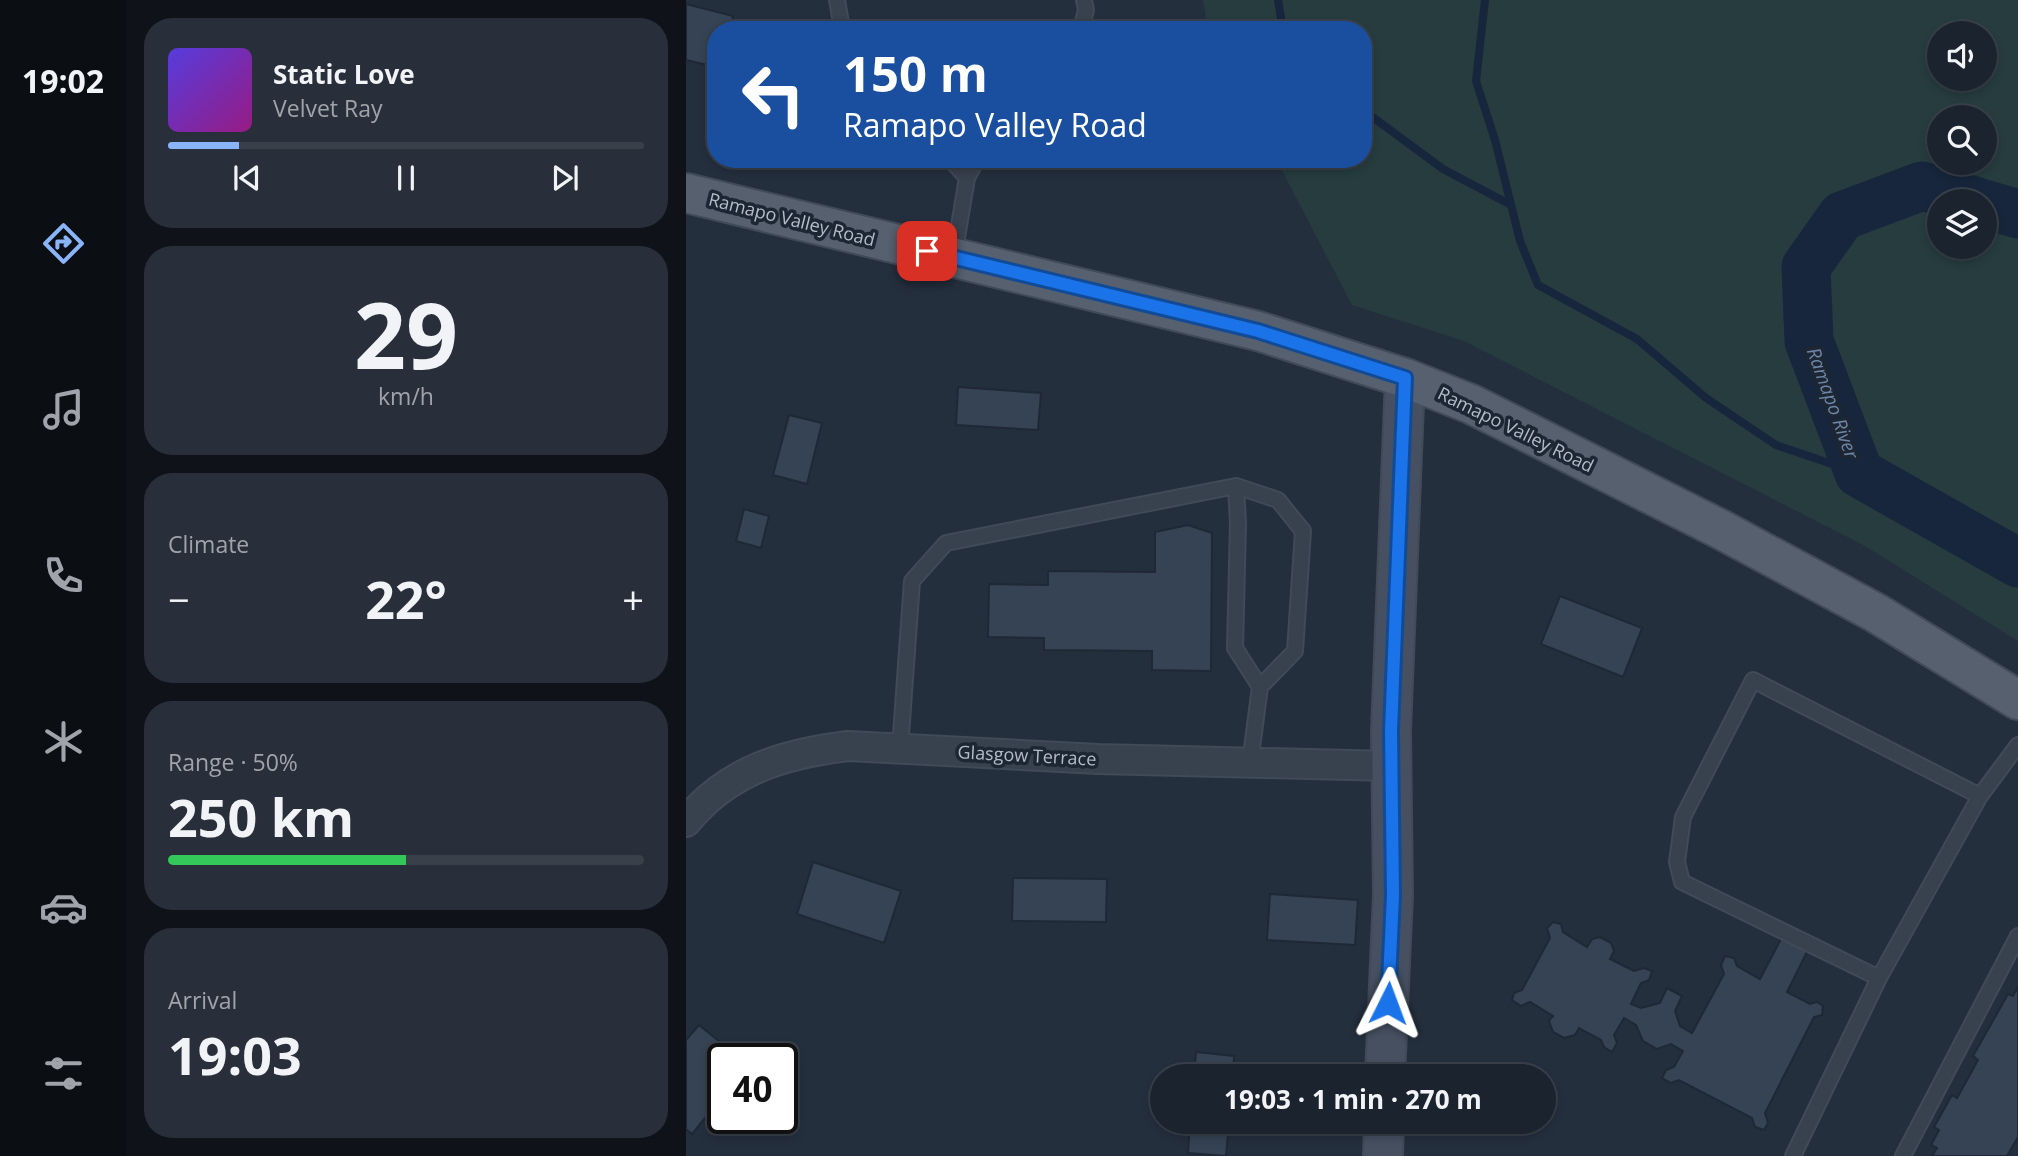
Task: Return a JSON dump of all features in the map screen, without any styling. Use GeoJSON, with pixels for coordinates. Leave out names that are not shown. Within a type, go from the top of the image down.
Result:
{"type":"FeatureCollection","features":[{"type":"Feature","properties":{"kind":"main road","name":"Ramapo Valley Road"},"geometry":{"type":"LineString","coordinates":[[686,193],[1258,331],[1405,378],[1471,404],[1722,530],[1876,613],[2018,700]]}},
{"type":"Feature","properties":{"kind":"street"},"geometry":{"type":"LineString","coordinates":[[1386,1064],[1393,895],[1391,766],[1405,378]]}},
{"type":"Feature","properties":{"kind":"street","name":"Glasgow Terrace"},"geometry":{"type":"LineString","coordinates":[[686,822],[702,802],[723,787],[770,762],[807,751],[848,746],[1084,758],[1391,766]]}},
{"type":"Feature","properties":{"kind":"street"},"geometry":{"type":"LineString","coordinates":[[1383,1156],[1384,1134]]}},
{"type":"Feature","properties":{"kind":"lane"},"geometry":{"type":"LineString","coordinates":[[837,0],[841,21]]}},
{"type":"Feature","properties":{"kind":"lane"},"geometry":{"type":"LineString","coordinates":[[1083,21],[1086,10],[1084,0]]}},
{"type":"Feature","properties":{"kind":"lane"},"geometry":{"type":"LineString","coordinates":[[958,168],[967,178]]}},
{"type":"Feature","properties":{"kind":"lane"},"geometry":{"type":"LineString","coordinates":[[954,258],[967,178],[972,168]]}},
{"type":"Feature","properties":{"kind":"lane"},"geometry":{"type":"LineString","coordinates":[[1236,486],[1238,523],[1235,648],[1260,687]]}},
{"type":"Feature","properties":{"kind":"lane"},"geometry":{"type":"LineString","coordinates":[[900,749],[912,581],[946,543],[1236,486],[1278,499],[1303,531],[1295,650],[1260,687],[1250,763]]}},
{"type":"Feature","properties":{"kind":"lane"},"geometry":{"type":"LineString","coordinates":[[1879,978],[1682,882],[1677,862],[1683,817],[1753,680],[1980,796]]}},
{"type":"Feature","properties":{"kind":"lane"},"geometry":{"type":"LineString","coordinates":[[1793,1156],[1879,978],[1980,796],[2018,745]]}},
{"type":"Feature","properties":{"kind":"lane"},"geometry":{"type":"LineString","coordinates":[[1903,1156],[2018,936]]}},
{"type":"Feature","properties":{"kind":"green space"},"geometry":{"type":"Polygon","coordinates":[[[1203,0],[2018,0],[2018,641],[1865,546],[1464,341],[1352,305],[1281,168],[1372,168],[1372,21],[1206,21],[1203,0]]]}},
{"type":"Feature","properties":{"kind":"building"},"geometry":{"type":"Polygon","coordinates":[[[686,4],[733,16],[732,21],[707,21],[707,65],[686,60],[686,4]]]}},
{"type":"Feature","properties":{"kind":"building"},"geometry":{"type":"Polygon","coordinates":[[[958,387],[1041,393],[1038,430],[956,425],[958,387]]]}},
{"type":"Feature","properties":{"kind":"building"},"geometry":{"type":"Polygon","coordinates":[[[789,415],[822,423],[807,484],[773,475],[789,415]]]}},
{"type":"Feature","properties":{"kind":"building"},"geometry":{"type":"Polygon","coordinates":[[[744,509],[769,516],[761,548],[736,541],[744,509]]]}},
{"type":"Feature","properties":{"kind":"building"},"geometry":{"type":"Polygon","coordinates":[[[1188,525],[1212,533],[1211,671],[1152,670],[1152,651],[1044,650],[1044,638],[988,637],[989,584],[1048,585],[1048,571],[1155,572],[1155,532],[1188,525]]]}},
{"type":"Feature","properties":{"kind":"building"},"geometry":{"type":"Polygon","coordinates":[[[1560,596],[1642,628],[1623,677],[1541,644],[1560,596]]]}},
{"type":"Feature","properties":{"kind":"building"},"geometry":{"type":"Polygon","coordinates":[[[813,862],[901,891],[884,943],[797,914],[813,862]]]}},
{"type":"Feature","properties":{"kind":"building"},"geometry":{"type":"Polygon","coordinates":[[[1013,878],[1107,879],[1106,922],[1012,921],[1013,878]]]}},
{"type":"Feature","properties":{"kind":"building"},"geometry":{"type":"Polygon","coordinates":[[[1270,894],[1358,900],[1355,945],[1267,940],[1270,894]]]}},
{"type":"Feature","properties":{"kind":"building"},"geometry":{"type":"Polygon","coordinates":[[[1553,922],[1561,924],[1563,932],[1587,947],[1592,939],[1600,937],[1611,943],[1614,951],[1610,959],[1634,971],[1644,968],[1652,971],[1649,980],[1641,983],[1631,1004],[1641,1008],[1660,1003],[1667,988],[1682,996],[1675,1011],[1680,1026],[1692,1033],[1724,974],[1721,965],[1725,956],[1734,958],[1737,966],[1760,979],[1783,935],[1809,948],[1787,992],[1810,1004],[1817,1002],[1823,1006],[1822,1015],[1814,1017],[1765,1113],[1768,1123],[1764,1130],[1755,1127],[1752,1118],[1679,1080],[1671,1083],[1662,1078],[1666,1070],[1674,1067],[1683,1051],[1671,1044],[1657,1049],[1643,1041],[1636,1025],[1624,1018],[1614,1035],[1617,1043],[1612,1052],[1604,1047],[1601,1040],[1579,1028],[1575,1035],[1564,1038],[1553,1032],[1549,1021],[1553,1016],[1530,1002],[1521,1006],[1512,1000],[1514,993],[1522,990],[1550,938],[1547,928],[1553,922]]]}},
{"type":"Feature","properties":{"kind":"building"},"geometry":{"type":"Polygon","coordinates":[[[2018,987],[2018,1137],[2007,1156],[1932,1156],[1937,1148],[1931,1145],[1939,1130],[1934,1127],[1952,1095],[1957,1098],[1978,1060],[1973,1056],[2008,994],[2013,996],[2018,987]]]}},
{"type":"Feature","properties":{"kind":"building"},"geometry":{"type":"Polygon","coordinates":[[[699,1025],[721,1043],[707,1043],[707,1116],[692,1134],[686,1129],[686,1040],[699,1025]]]}},
{"type":"Feature","properties":{"kind":"building"},"geometry":{"type":"Polygon","coordinates":[[[1196,1052],[1234,1056],[1234,1064],[1195,1064],[1196,1052]]]}},
{"type":"Feature","properties":{"kind":"building"},"geometry":{"type":"Polygon","coordinates":[[[1189,1134],[1228,1134],[1226,1156],[1188,1153],[1189,1134]]]}},
{"type":"Feature","properties":{"kind":"waterway"},"geometry":{"type":"LineString","coordinates":[[1278,0],[1282,21]]}},
{"type":"Feature","properties":{"kind":"waterway"},"geometry":{"type":"LineString","coordinates":[[1485,0],[1476,81],[1495,140],[1520,241],[1538,285],[1637,339],[1706,398],[1776,445],[1859,473]]}},
{"type":"Feature","properties":{"kind":"waterway"},"geometry":{"type":"LineString","coordinates":[[1372,117],[1443,169],[1511,205]]}},
{"type":"Feature","properties":{"kind":"waterway","name":"Ramapo River"},"geometry":{"type":"LineString","coordinates":[[1933,189],[1922,186],[1842,216],[1806,267],[1809,341],[1859,473],[2018,563]]}},
{"type":"Feature","properties":{"kind":"waterway","name":"Ramapo River"},"geometry":{"type":"LineString","coordinates":[[1997,208],[2018,214]]}},
{"type":"Feature","properties":{"kind":"route"},"geometry":{"type":"LineString","coordinates":[[927,251],[1258,331],[1405,378],[1391,731],[1393,895],[1388,1003]]}}]}
